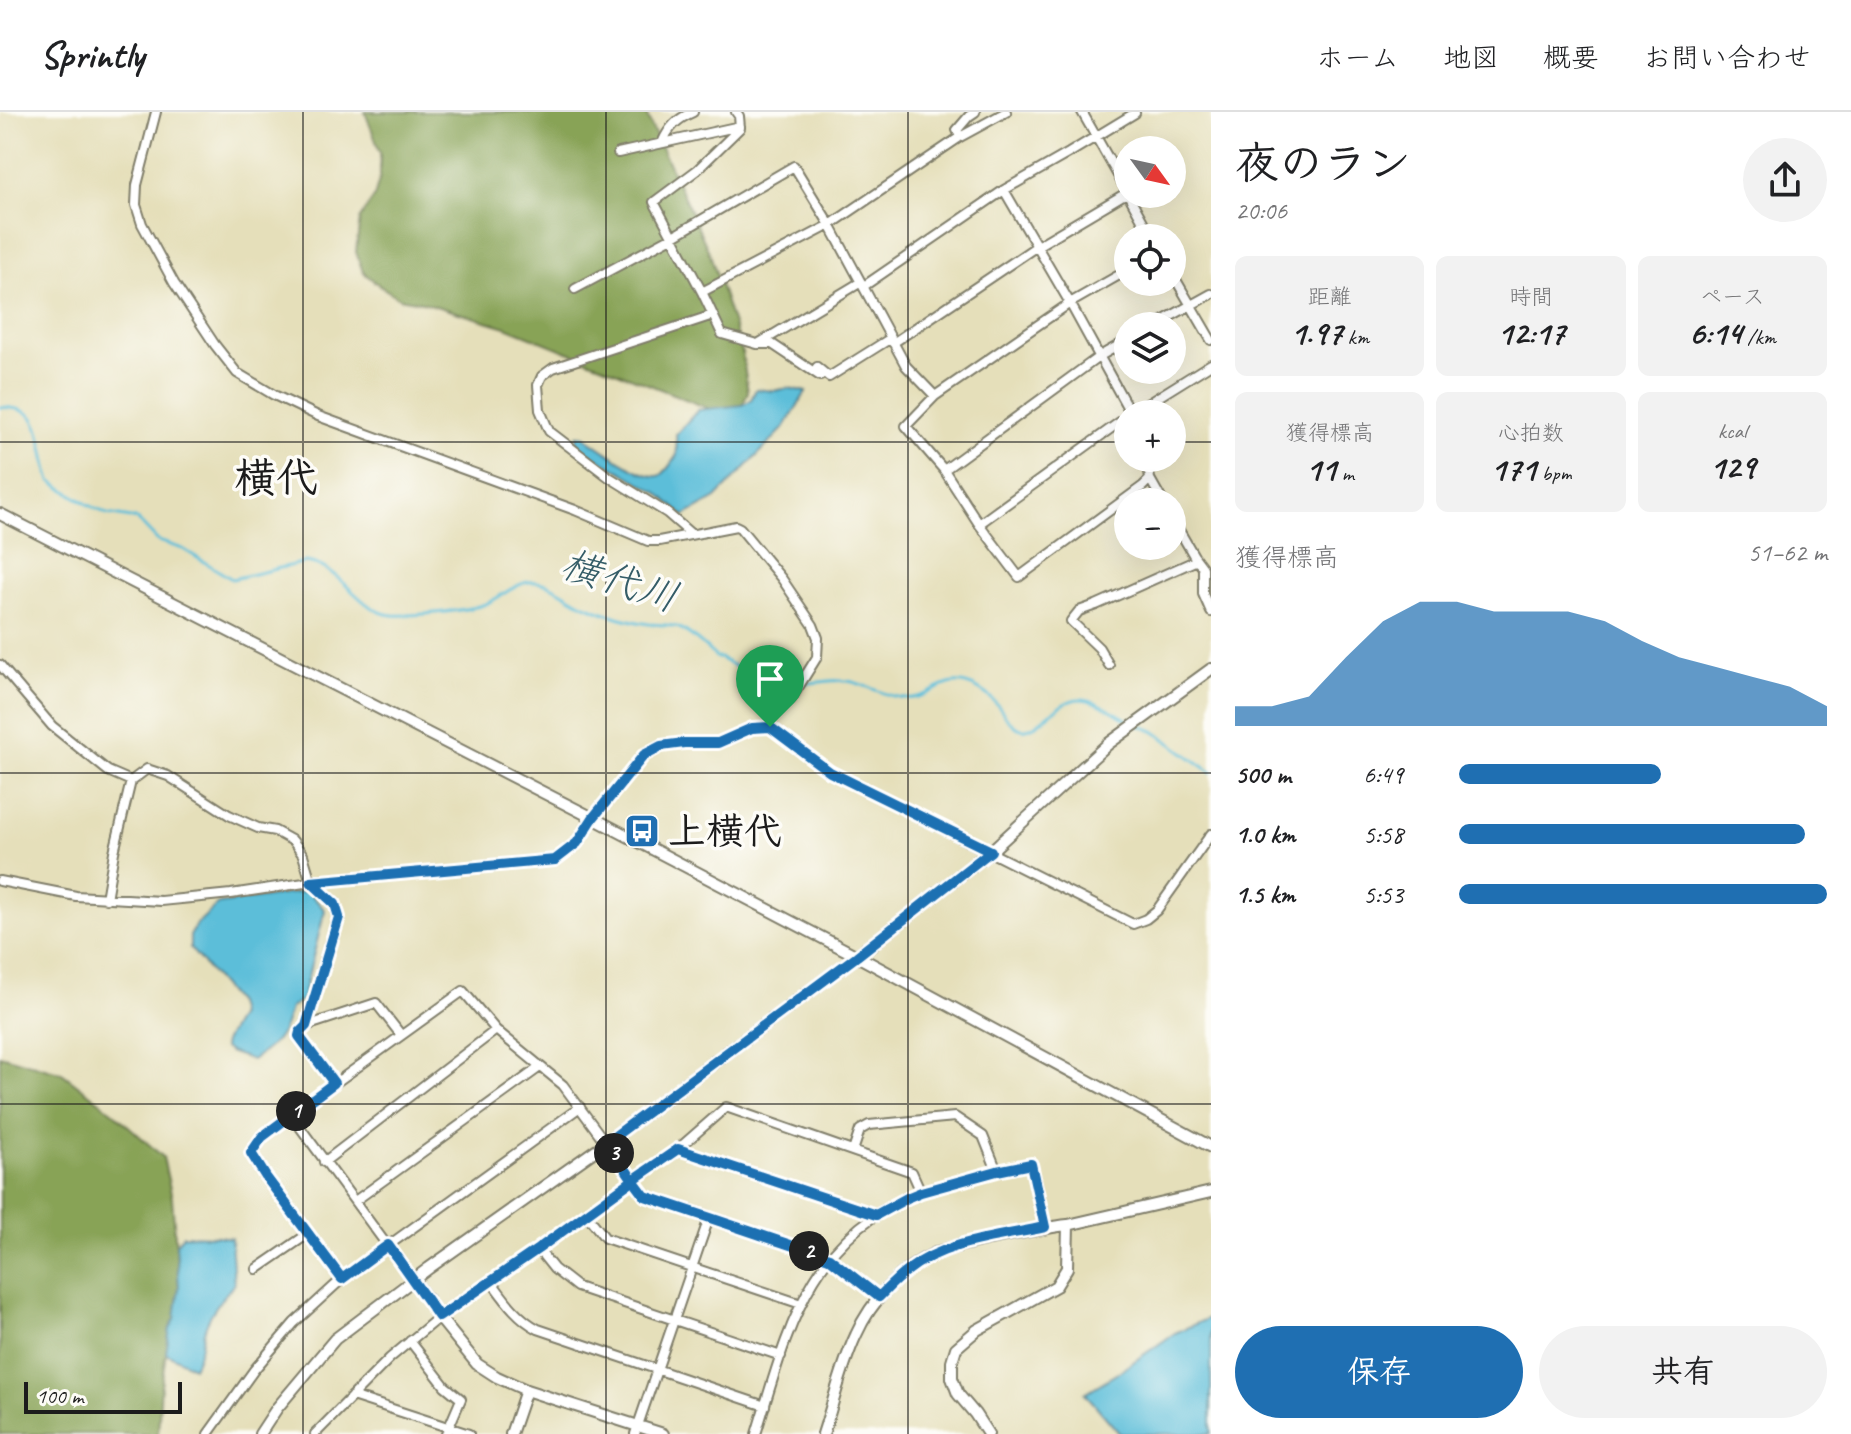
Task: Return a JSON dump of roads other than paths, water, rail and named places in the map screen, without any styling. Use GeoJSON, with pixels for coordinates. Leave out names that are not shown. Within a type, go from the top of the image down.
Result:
{"type":"FeatureCollection","features":[{"type":"Feature","properties":{"kind":"street"},"geometry":{"type":"LineString","coordinates":[[156,112],[137,185],[136,205],[142,224],[174,283],[237,373],[318,416],[575,510],[648,541],[736,526],[740,528],[782,579],[813,625],[818,638],[817,657],[791,699],[768,691],[770,727]]}},
{"type":"Feature","properties":{"kind":"street"},"geometry":{"type":"LineString","coordinates":[[662,143],[669,128],[693,112]]}},
{"type":"Feature","properties":{"kind":"street"},"geometry":{"type":"LineString","coordinates":[[736,112],[740,128],[697,170],[654,202],[722,334],[757,344],[772,344],[829,377],[1114,201]]}},
{"type":"Feature","properties":{"kind":"street"},"geometry":{"type":"LineString","coordinates":[[960,137],[957,130],[975,112]]}},
{"type":"Feature","properties":{"kind":"street"},"geometry":{"type":"LineString","coordinates":[[702,292],[830,225],[960,137],[1006,112]]}},
{"type":"Feature","properties":{"kind":"street"},"geometry":{"type":"LineString","coordinates":[[1082,112],[1114,168]]}},
{"type":"Feature","properties":{"kind":"street"},"geometry":{"type":"LineString","coordinates":[[757,344],[862,284],[1004,190],[1135,112]]}},
{"type":"Feature","properties":{"kind":"street"},"geometry":{"type":"LineString","coordinates":[[618,153],[740,126]]}},
{"type":"Feature","properties":{"kind":"street"},"geometry":{"type":"LineString","coordinates":[[575,289],[794,166],[830,225],[906,366],[935,396]]}},
{"type":"Feature","properties":{"kind":"street"},"geometry":{"type":"LineString","coordinates":[[1004,190],[1123,400]]}},
{"type":"Feature","properties":{"kind":"street"},"geometry":{"type":"LineString","coordinates":[[1114,278],[1070,303],[935,396],[906,426],[944,470],[1019,577],[1150,479]]}},
{"type":"Feature","properties":{"kind":"street"},"geometry":{"type":"LineString","coordinates":[[1178,312],[1211,294]]}},
{"type":"Feature","properties":{"kind":"street"},"geometry":{"type":"LineString","coordinates":[[1185,296],[1211,340]]}},
{"type":"Feature","properties":{"kind":"street"},"geometry":{"type":"LineString","coordinates":[[691,534],[667,513],[609,477],[549,431],[540,410],[538,385],[542,376],[553,368],[713,315]]}},
{"type":"Feature","properties":{"kind":"street"},"geometry":{"type":"LineString","coordinates":[[944,470],[1114,348]]}},
{"type":"Feature","properties":{"kind":"street"},"geometry":{"type":"LineString","coordinates":[[1153,400],[1211,364]]}},
{"type":"Feature","properties":{"kind":"street"},"geometry":{"type":"LineString","coordinates":[[979,524],[1114,426]]}},
{"type":"Feature","properties":{"kind":"street"},"geometry":{"type":"LineString","coordinates":[[1149,472],[1155,488]]}},
{"type":"Feature","properties":{"kind":"street"},"geometry":{"type":"LineString","coordinates":[[0,514],[593,818],[1211,1147]]}},
{"type":"Feature","properties":{"kind":"street"},"geometry":{"type":"LineString","coordinates":[[1186,542],[1203,568],[1203,594],[1211,612]]}},
{"type":"Feature","properties":{"kind":"street"},"geometry":{"type":"LineString","coordinates":[[1109,665],[1099,648],[1071,621],[1079,611],[1197,560]]}},
{"type":"Feature","properties":{"kind":"street"},"geometry":{"type":"LineString","coordinates":[[0,665],[52,726],[108,771],[131,781]]}},
{"type":"Feature","properties":{"kind":"street"},"geometry":{"type":"LineString","coordinates":[[260,1434],[277,1408],[335,1339],[857,956],[991,851],[1108,744],[1211,669]]}},
{"type":"Feature","properties":{"kind":"street"},"geometry":{"type":"LineString","coordinates":[[0,881],[76,896],[161,901],[311,882],[555,860],[577,843],[593,818],[644,755],[661,746],[718,743],[752,728],[770,727],[830,772],[1133,924],[1157,910],[1211,834]]}},
{"type":"Feature","properties":{"kind":"street"},"geometry":{"type":"LineString","coordinates":[[106,899],[131,781],[147,769],[168,776],[229,815],[258,828],[275,831],[293,841],[303,855],[311,882],[335,904],[339,917],[306,1026]]}},
{"type":"Feature","properties":{"kind":"street"},"geometry":{"type":"LineString","coordinates":[[342,1279],[251,1153],[262,1137],[463,991],[496,1030],[563,1085],[645,1196],[829,1258],[879,1297]]}},
{"type":"Feature","properties":{"kind":"street"},"geometry":{"type":"LineString","coordinates":[[334,1083],[299,1036],[306,1026],[376,1003],[401,1035]]}},
{"type":"Feature","properties":{"kind":"street"},"geometry":{"type":"LineString","coordinates":[[324,1162],[496,1030]]}},
{"type":"Feature","properties":{"kind":"street"},"geometry":{"type":"LineString","coordinates":[[355,1201],[540,1067]]}},
{"type":"Feature","properties":{"kind":"street"},"geometry":{"type":"LineString","coordinates":[[208,1434],[254,1370],[294,1323],[342,1279],[390,1248],[580,1107]]}},
{"type":"Feature","properties":{"kind":"street"},"geometry":{"type":"LineString","coordinates":[[315,1434],[410,1341],[439,1317],[678,1149],[726,1107],[912,1172],[921,1192]]}},
{"type":"Feature","properties":{"kind":"street"},"geometry":{"type":"LineString","coordinates":[[291,1115],[477,1364],[526,1390],[636,1430],[663,1434]]}},
{"type":"Feature","properties":{"kind":"street"},"geometry":{"type":"LineString","coordinates":[[853,1151],[860,1130],[869,1125],[955,1117],[983,1136],[997,1171]]}},
{"type":"Feature","properties":{"kind":"street"},"geometry":{"type":"LineString","coordinates":[[678,1149],[876,1215]]}},
{"type":"Feature","properties":{"kind":"street"},"geometry":{"type":"LineString","coordinates":[[756,1434],[781,1356],[814,1279],[847,1238],[876,1215],[921,1192],[1031,1164],[1045,1227]]}},
{"type":"Feature","properties":{"kind":"street"},"geometry":{"type":"LineString","coordinates":[[823,1434],[842,1369],[857,1333],[879,1297],[906,1271],[935,1253],[965,1244],[1068,1225],[1211,1192]]}},
{"type":"Feature","properties":{"kind":"street"},"geometry":{"type":"LineString","coordinates":[[586,1214],[605,1238],[801,1304]]}},
{"type":"Feature","properties":{"kind":"street"},"geometry":{"type":"LineString","coordinates":[[636,1430],[709,1218]]}},
{"type":"Feature","properties":{"kind":"street"},"geometry":{"type":"LineString","coordinates":[[988,1434],[958,1394],[952,1378],[956,1348],[977,1330],[1056,1286],[1067,1268],[1068,1225]]}},
{"type":"Feature","properties":{"kind":"street"},"geometry":{"type":"LineString","coordinates":[[257,1269],[308,1234]]}},
{"type":"Feature","properties":{"kind":"street"},"geometry":{"type":"LineString","coordinates":[[538,1249],[554,1269],[577,1287],[781,1356]]}},
{"type":"Feature","properties":{"kind":"street"},"geometry":{"type":"LineString","coordinates":[[491,1281],[515,1312],[538,1329],[765,1406]]}},
{"type":"Feature","properties":{"kind":"street"},"geometry":{"type":"LineString","coordinates":[[410,1341],[445,1386],[461,1399],[447,1430]]}},
{"type":"Feature","properties":{"kind":"street"},"geometry":{"type":"LineString","coordinates":[[511,1434],[526,1390]]}},
{"type":"Feature","properties":{"kind":"street"},"geometry":{"type":"LineString","coordinates":[[352,1396],[447,1430],[469,1434]]}},
{"type":"Feature","properties":{"kind":"water"},"geometry":{"type":"Polygon","coordinates":[[[789,388],[806,392],[784,428],[716,498],[684,516],[658,493],[584,450],[577,442],[577,436],[582,435],[633,468],[645,474],[661,475],[677,455],[676,434],[698,410],[742,405],[751,400],[756,389],[773,391],[789,388]]]}},
{"type":"Feature","properties":{"kind":"water"},"geometry":{"type":"Polygon","coordinates":[[[308,891],[325,910],[302,1000],[290,1008],[277,1038],[252,1060],[229,1052],[223,1047],[239,1015],[236,1003],[190,948],[190,936],[197,924],[218,904],[308,891]]]}},
{"type":"Feature","properties":{"kind":"water"},"geometry":{"type":"Polygon","coordinates":[[[183,1235],[231,1238],[234,1284],[209,1318],[193,1367],[166,1353],[179,1287],[176,1244],[183,1235]]]}},
{"type":"Feature","properties":{"kind":"water"},"geometry":{"type":"Polygon","coordinates":[[[1211,1317],[1211,1434],[1120,1434],[1085,1393],[1175,1333],[1211,1317]]]}},
{"type":"Feature","properties":{"kind":"waterway","name":"横代川"},"geometry":{"type":"LineString","coordinates":[[0,407],[21,410],[32,417],[39,430],[51,481],[107,514],[137,519],[158,541],[183,549],[232,579],[306,562],[330,572],[370,606],[393,615],[477,607],[522,584],[536,582],[611,615],[641,623],[676,627],[717,658],[738,668],[767,679],[797,683]]}},
{"type":"Feature","properties":{"kind":"waterway","name":"横代川"},"geometry":{"type":"LineString","coordinates":[[805,683],[848,681],[905,698],[920,697],[952,683],[966,684],[989,697],[1009,721],[1022,729],[1035,725],[1065,704],[1081,699],[1101,705],[1131,722]]}},
{"type":"Feature","properties":{"kind":"waterway","name":"横代川"},"geometry":{"type":"LineString","coordinates":[[1138,725],[1154,731],[1211,772]]}},
{"type":"Feature","properties":{"kind":"place","name":"上横代"},"geometry":{"type":"Point","coordinates":[642,831]}},
{"type":"Feature","properties":{"kind":"district","name":"横代"},"geometry":{"type":"Point","coordinates":[276,478]}}]}
